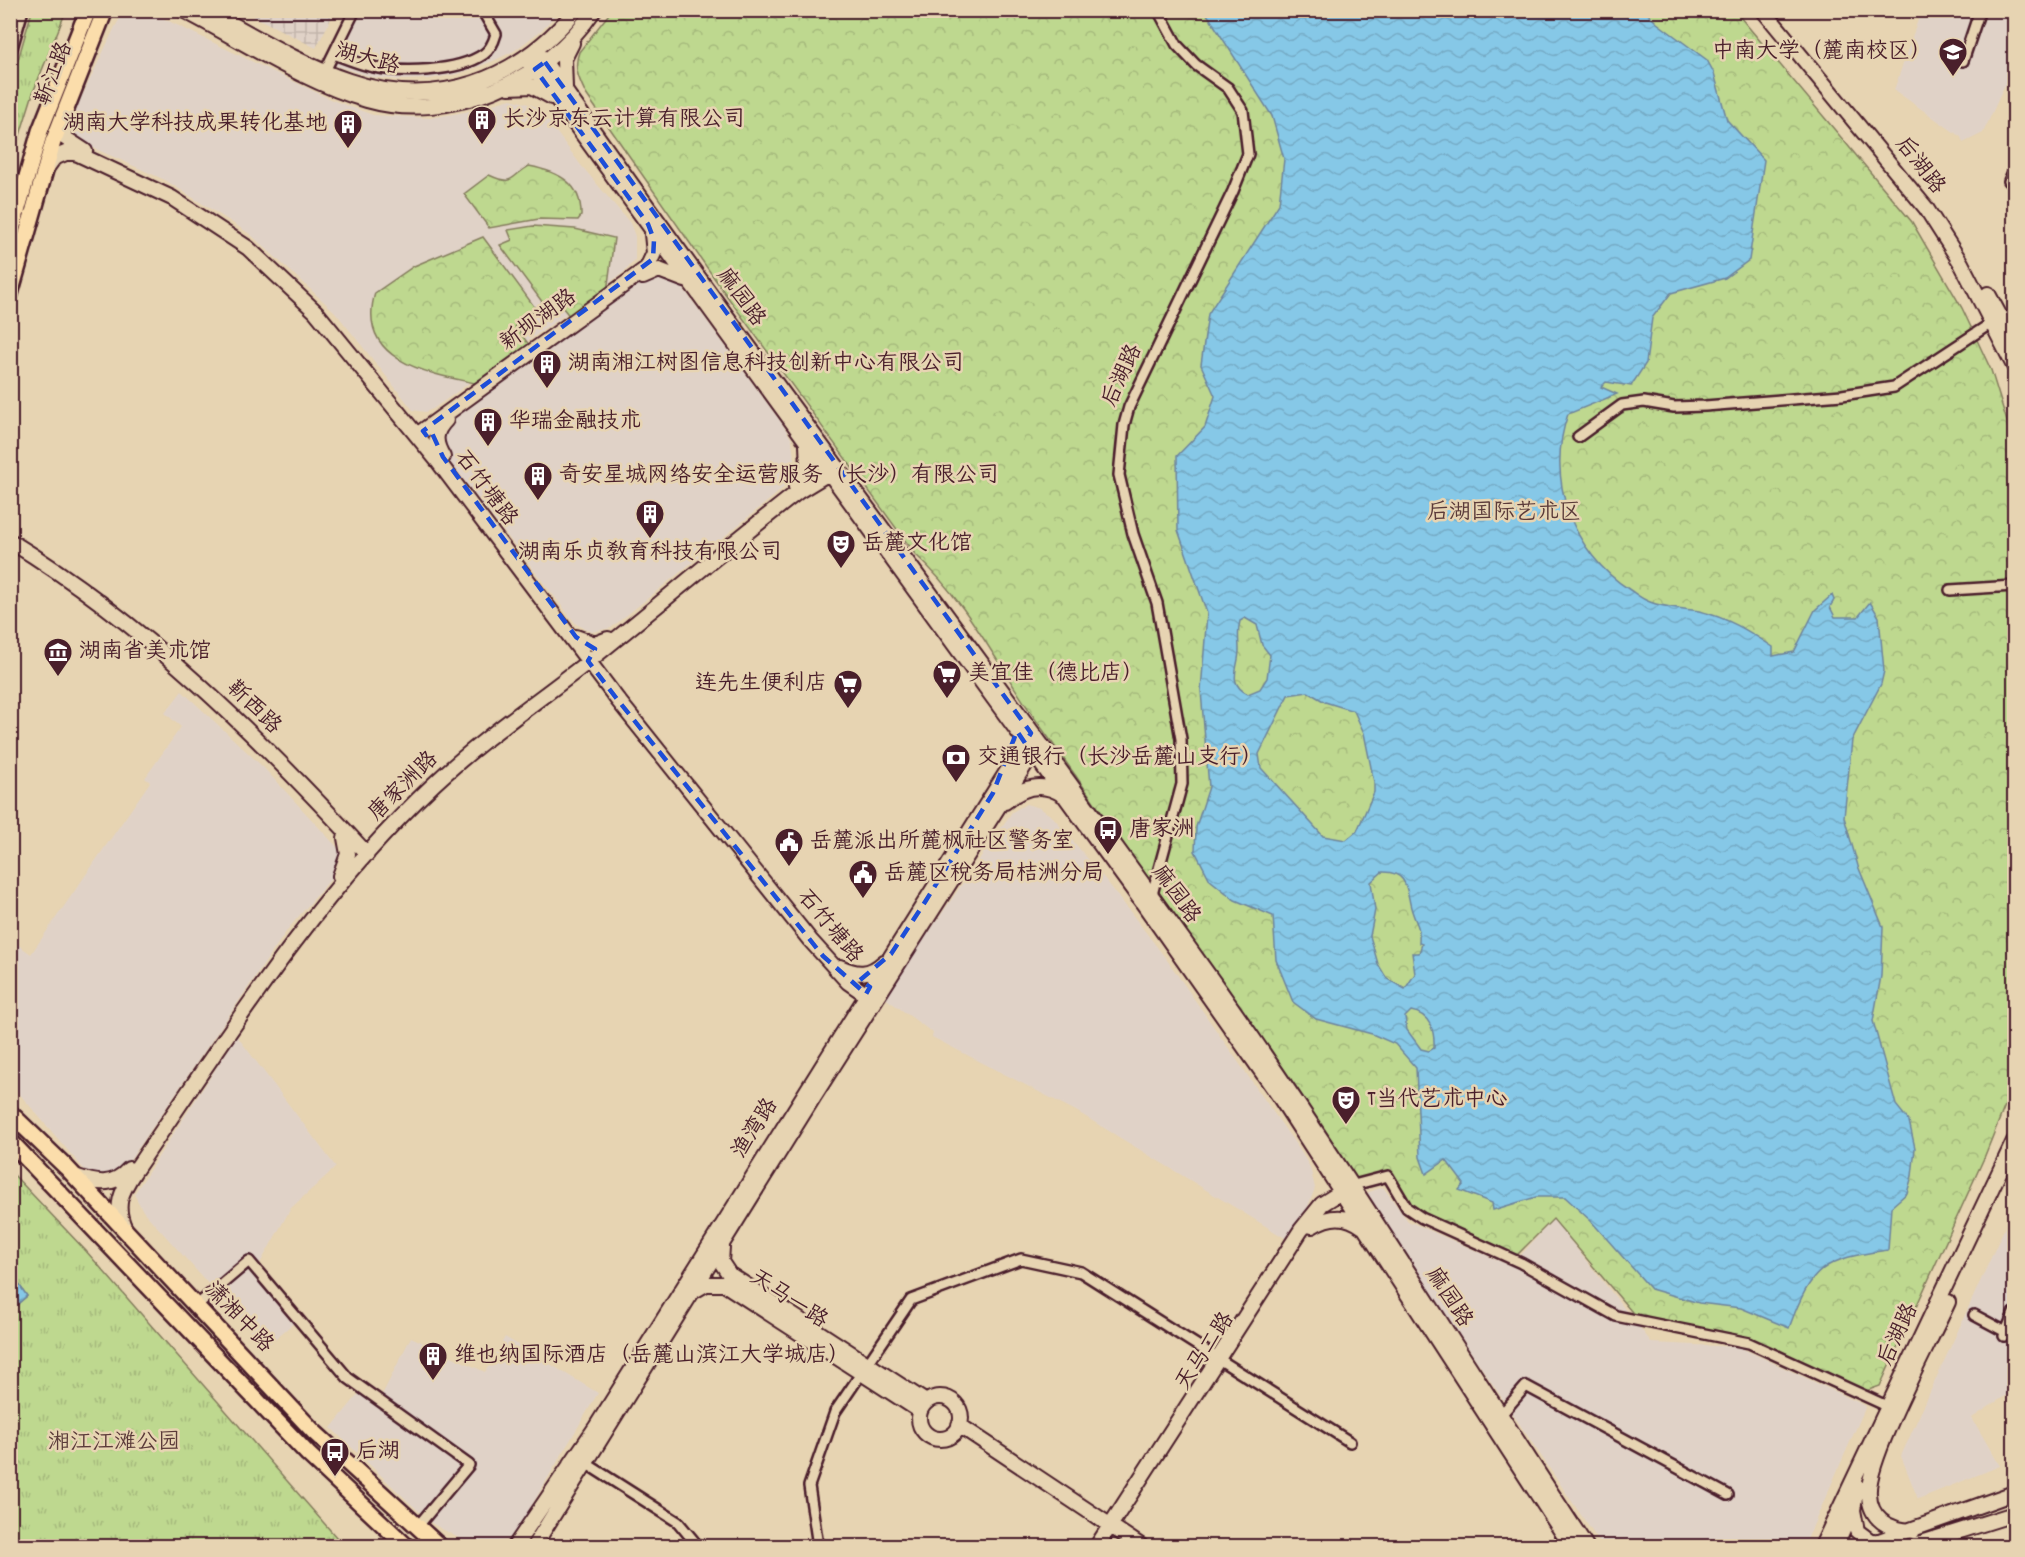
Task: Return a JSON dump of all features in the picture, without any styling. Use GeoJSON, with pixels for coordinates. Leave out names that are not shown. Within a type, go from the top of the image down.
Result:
{"type":"FeatureCollection","features":[{"type":"Feature","properties":{"kind":"main road"},"geometry":{"type":"LineString","coordinates":[[10,236],[37,140],[88,10]]}},
{"type":"Feature","properties":{"kind":"main road"},"geometry":{"type":"LineString","coordinates":[[183,10],[338,89],[369,100],[415,106],[478,96],[498,88],[582,28]]}},
{"type":"Feature","properties":{"kind":"main road","name":"湖大路"},"geometry":{"type":"LineString","coordinates":[[206,10],[325,71],[374,88],[427,91],[478,82],[536,60],[576,10]]}},
{"type":"Feature","properties":{"kind":"main road"},"geometry":{"type":"LineString","coordinates":[[566,102],[563,77],[564,59],[594,10]]}},
{"type":"Feature","properties":{"kind":"main road","name":"后湖路"},"geometry":{"type":"LineString","coordinates":[[1763,10],[1926,208],[1961,263],[2014,366]]}},
{"type":"Feature","properties":{"kind":"main road","name":"后湖路"},"geometry":{"type":"LineString","coordinates":[[1772,10],[1922,191],[1964,254],[2014,342]]}},
{"type":"Feature","properties":{"kind":"main road","name":"靳江路"},"geometry":{"type":"LineString","coordinates":[[10,294],[62,118],[105,11]]}},
{"type":"Feature","properties":{"kind":"main road","name":"麻园路"},"geometry":{"type":"LineString","coordinates":[[536,60],[1149,902],[1325,1166],[1348,1192],[1367,1230],[1571,1546]]}},
{"type":"Feature","properties":{"kind":"main road"},"geometry":{"type":"LineString","coordinates":[[498,88],[532,86],[566,102]]}},
{"type":"Feature","properties":{"kind":"main road","name":"麻园路"},"geometry":{"type":"LineString","coordinates":[[566,102],[648,224],[807,443],[831,467],[849,499],[1004,714],[1032,743],[1067,799],[1219,990],[1348,1192],[1586,1546]]}},
{"type":"Feature","properties":{"kind":"main road","name":"石竹塘路"},"geometry":{"type":"LineString","coordinates":[[62,118],[63,132],[69,142],[184,197],[224,223],[271,259],[325,311],[405,410],[421,435],[443,457],[574,639]]}},
{"type":"Feature","properties":{"kind":"main road","name":"石竹塘路"},"geometry":{"type":"LineString","coordinates":[[45,171],[58,155],[78,154],[172,198],[239,242],[316,312],[421,435],[574,639],[812,936],[839,969],[872,993]]}},
{"type":"Feature","properties":{"kind":"main road","name":"新坝湖路"},"geometry":{"type":"LineString","coordinates":[[445,418],[647,268],[653,259],[655,247],[648,224]]}},
{"type":"Feature","properties":{"kind":"main road","name":"新坝湖路"},"geometry":{"type":"LineString","coordinates":[[421,435],[648,274],[663,270],[691,284]]}},
{"type":"Feature","properties":{"kind":"main road"},"geometry":{"type":"LineString","coordinates":[[405,410],[416,420],[426,422],[445,418]]}},
{"type":"Feature","properties":{"kind":"main road"},"geometry":{"type":"LineString","coordinates":[[443,457],[436,439],[445,418]]}},
{"type":"Feature","properties":{"kind":"main road"},"geometry":{"type":"LineString","coordinates":[[807,443],[808,467],[797,489],[829,489],[849,499]]}},
{"type":"Feature","properties":{"kind":"main road","name":"唐家洲路"},"geometry":{"type":"LineString","coordinates":[[128,1233],[119,1214],[123,1189],[271,970],[381,832],[467,747],[610,641],[797,489],[831,467]]}},
{"type":"Feature","properties":{"kind":"main road","name":"靳西路"},"geometry":{"type":"LineString","coordinates":[[10,541],[101,604],[171,660],[236,719],[346,837]]}},
{"type":"Feature","properties":{"kind":"main road","name":"靳西路"},"geometry":{"type":"LineString","coordinates":[[10,548],[83,597],[170,666],[249,739],[363,854]]}},
{"type":"Feature","properties":{"kind":"main road"},"geometry":{"type":"LineString","coordinates":[[574,639],[595,644],[610,641],[601,662],[603,676],[590,671],[572,670],[575,654],[574,639]]}},
{"type":"Feature","properties":{"kind":"main road","name":"唐家洲路"},"geometry":{"type":"LineString","coordinates":[[74,1176],[109,1184],[117,1180],[132,1165],[264,972],[340,876],[434,784],[572,670]]}},
{"type":"Feature","properties":{"kind":"main road"},"geometry":{"type":"LineString","coordinates":[[993,793],[1010,751],[1010,730],[1004,714]]}},
{"type":"Feature","properties":{"kind":"main road","name":"渔湾路"},"geometry":{"type":"LineString","coordinates":[[515,1546],[596,1427],[846,1026],[872,993],[891,954],[993,793],[1032,743]]}},
{"type":"Feature","properties":{"kind":"main road","name":"渔湾路"},"geometry":{"type":"LineString","coordinates":[[534,1546],[723,1243],[872,993],[992,815],[1032,743]]}},
{"type":"Feature","properties":{"kind":"main road"},"geometry":{"type":"LineString","coordinates":[[992,815],[1013,795],[1031,787],[1048,788],[1067,799]]}},
{"type":"Feature","properties":{"kind":"main road"},"geometry":{"type":"LineString","coordinates":[[340,876],[348,854],[346,837],[363,840],[381,832]]}},
{"type":"Feature","properties":{"kind":"main road"},"geometry":{"type":"LineString","coordinates":[[839,969],[856,974],[868,972],[891,954]]}},
{"type":"Feature","properties":{"kind":"main road"},"geometry":{"type":"LineString","coordinates":[[839,969],[848,985],[852,1003],[846,1026]]}},
{"type":"Feature","properties":{"kind":"main road","name":"潇湘中路"},"geometry":{"type":"LineString","coordinates":[[10,1113],[74,1176],[314,1432],[438,1546]]}},
{"type":"Feature","properties":{"kind":"main road","name":"潇湘中路"},"geometry":{"type":"LineString","coordinates":[[10,1141],[308,1454],[406,1546]]}},
{"type":"Feature","properties":{"kind":"main road","name":"后湖路"},"geometry":{"type":"LineString","coordinates":[[1913,1531],[1888,1527],[1872,1512],[1868,1492],[1868,1463],[1889,1407],[2014,1141]]}},
{"type":"Feature","properties":{"kind":"main road","name":"后湖路"},"geometry":{"type":"LineString","coordinates":[[1822,1546],[1868,1463],[2014,1161]]}},
{"type":"Feature","properties":{"kind":"main road"},"geometry":{"type":"LineString","coordinates":[[1325,1166],[1327,1185],[1312,1221],[1343,1217],[1367,1230]]}},
{"type":"Feature","properties":{"kind":"main road","name":"天马二路"},"geometry":{"type":"LineString","coordinates":[[1097,1546],[1111,1534],[1312,1221],[1348,1192]]}},
{"type":"Feature","properties":{"kind":"main road","name":"天马一路"},"geometry":{"type":"LineString","coordinates":[[723,1243],[721,1262],[729,1274],[864,1369]]}},
{"type":"Feature","properties":{"kind":"main road","name":"天马一路"},"geometry":{"type":"LineString","coordinates":[[691,1295],[706,1284],[724,1284],[923,1407]]}},
{"type":"Feature","properties":{"kind":"main road"},"geometry":{"type":"LineString","coordinates":[[939,1397],[952,1401],[960,1412],[957,1429],[944,1439],[931,1437],[921,1428],[923,1407],[939,1397]]}},
{"type":"Feature","properties":{"kind":"main road"},"geometry":{"type":"LineString","coordinates":[[957,1429],[1130,1546]]}},
{"type":"Feature","properties":{"kind":"main road"},"geometry":{"type":"LineString","coordinates":[[1836,1546],[1853,1510],[1868,1463]]}},
{"type":"Feature","properties":{"kind":"main road"},"geometry":{"type":"LineString","coordinates":[[1871,1545],[2014,1493]]}},
{"type":"Feature","properties":{"kind":"main road"},"geometry":{"type":"LineString","coordinates":[[1853,1510],[1857,1531],[1871,1545],[1897,1546]]}},
{"type":"Feature","properties":{"kind":"main road"},"geometry":{"type":"LineString","coordinates":[[1912,1546],[2014,1514]]}},
{"type":"Feature","properties":{"kind":"main road"},"geometry":{"type":"LineString","coordinates":[[1111,1534],[1141,1546]]}},
{"type":"Feature","properties":{"kind":"street"},"geometry":{"type":"LineString","coordinates":[[10,37],[18,10]]}},
{"type":"Feature","properties":{"kind":"street"},"geometry":{"type":"LineString","coordinates":[[10,55],[23,10]]}},
{"type":"Feature","properties":{"kind":"street"},"geometry":{"type":"LineString","coordinates":[[325,71],[355,10]]}},
{"type":"Feature","properties":{"kind":"street"},"geometry":{"type":"LineString","coordinates":[[334,54],[369,66],[396,70],[428,69],[453,65],[484,54],[492,46],[496,34],[482,10]]}},
{"type":"Feature","properties":{"kind":"street","name":"后湖路"},"geometry":{"type":"LineString","coordinates":[[1149,902],[1182,784],[1181,739],[1157,603],[1133,534],[1119,476],[1124,425],[1129,407],[1164,340],[1248,154],[1243,111],[1228,88],[1196,65],[1177,45],[1158,10]]}},
{"type":"Feature","properties":{"kind":"street"},"geometry":{"type":"LineString","coordinates":[[1963,61],[1980,10]]}},
{"type":"Feature","properties":{"kind":"street"},"geometry":{"type":"LineString","coordinates":[[2012,182],[2014,170]]}},
{"type":"Feature","properties":{"kind":"street"},"geometry":{"type":"LineString","coordinates":[[1578,437],[1622,405],[1644,402],[1674,407],[1705,406],[1842,395],[1894,387],[1993,322]]}},
{"type":"Feature","properties":{"kind":"street"},"geometry":{"type":"LineString","coordinates":[[1950,590],[2014,586]]}},
{"type":"Feature","properties":{"kind":"street"},"geometry":{"type":"LineString","coordinates":[[1348,1192],[1388,1176],[1407,1208],[1422,1218],[1521,1263],[1607,1311],[1645,1323],[1730,1337],[1749,1343],[1889,1407]]}},
{"type":"Feature","properties":{"kind":"street"},"geometry":{"type":"LineString","coordinates":[[818,1546],[809,1485],[835,1412],[911,1300],[1021,1259],[1081,1272],[1350,1442]]}},
{"type":"Feature","properties":{"kind":"street"},"geometry":{"type":"LineString","coordinates":[[196,1306],[249,1261],[348,1378],[469,1465],[417,1527]]}},
{"type":"Feature","properties":{"kind":"street"},"geometry":{"type":"LineString","coordinates":[[1974,1315],[2005,1334],[2014,1313]]}},
{"type":"Feature","properties":{"kind":"street"},"geometry":{"type":"LineString","coordinates":[[1500,1416],[1526,1386],[1728,1495]]}},
{"type":"Feature","properties":{"kind":"street"},"geometry":{"type":"LineString","coordinates":[[587,1464],[678,1522],[698,1546]]}},
{"type":"Feature","properties":{"kind":"highlighted area"},"geometry":{"type":"Polygon","coordinates":[[[545,62],[1031,733],[1025,743],[1017,731],[993,793],[925,902],[891,954],[860,980],[870,987],[866,994],[823,956],[617,699],[588,661],[595,649],[576,637],[443,457],[431,431],[426,435],[423,431],[653,259],[654,240],[648,224],[535,69],[545,62]]]}},
{"type":"Feature","properties":{"kind":"shaded area"},"geometry":{"type":"Polygon","coordinates":[[[132,11],[148,11],[332,100],[373,115],[430,118],[465,112],[511,99],[532,105],[540,110],[580,164],[630,223],[635,236],[635,260],[623,273],[433,409],[425,412],[413,410],[335,312],[250,234],[165,180],[78,141],[74,133],[72,117],[120,18],[132,11]]]}},
{"type":"Feature","properties":{"kind":"shaded area"},"geometry":{"type":"Polygon","coordinates":[[[243,11],[335,11],[316,48],[243,11]]]}},
{"type":"Feature","properties":{"kind":"shaded area"},"geometry":{"type":"Polygon","coordinates":[[[349,11],[559,11],[543,29],[514,51],[491,62],[458,74],[429,79],[399,80],[371,77],[324,62],[349,11]]]}},
{"type":"Feature","properties":{"kind":"shaded area","name":"中南大学（麓南校区）"},"geometry":{"type":"Polygon","coordinates":[[[1921,11],[2014,11],[2014,65],[1983,133],[1963,143],[1961,137],[1894,90],[1921,11]]]}},
{"type":"Feature","properties":{"kind":"shaded area"},"geometry":{"type":"Polygon","coordinates":[[[661,276],[683,288],[783,425],[792,440],[795,468],[784,487],[773,497],[611,628],[592,632],[576,624],[448,460],[442,434],[450,420],[570,332],[641,282],[661,276]]]}},
{"type":"Feature","properties":{"kind":"shaded area"},"geometry":{"type":"Polygon","coordinates":[[[182,691],[263,767],[338,848],[341,855],[335,874],[288,929],[129,1162],[107,1177],[88,1174],[11,1084],[10,939],[31,954],[150,782],[145,778],[181,727],[165,713],[182,691]]]}},
{"type":"Feature","properties":{"kind":"shaded area"},"geometry":{"type":"Polygon","coordinates":[[[1026,804],[1040,808],[1053,817],[1109,884],[1167,960],[1310,1167],[1315,1188],[1306,1212],[1285,1238],[1076,1111],[932,1037],[933,1033],[884,997],[1012,812],[1026,804]]]}},
{"type":"Feature","properties":{"kind":"shaded area"},"geometry":{"type":"Polygon","coordinates":[[[237,1036],[336,1167],[291,1208],[257,1269],[300,1318],[265,1347],[143,1211],[134,1194],[237,1036]]]}},
{"type":"Feature","properties":{"kind":"shaded area"},"geometry":{"type":"Polygon","coordinates":[[[1383,1187],[1408,1221],[1511,1266],[1553,1219],[1652,1343],[1739,1347],[1866,1406],[1805,1544],[1800,1546],[1602,1546],[1364,1194],[1383,1187]]]}},
{"type":"Feature","properties":{"kind":"shaded area"},"geometry":{"type":"Polygon","coordinates":[[[2014,1207],[2014,1390],[1972,1418],[2000,1466],[1918,1499],[1901,1456],[2014,1207]]]}},
{"type":"Feature","properties":{"kind":"shaded area"},"geometry":{"type":"Polygon","coordinates":[[[411,1337],[485,1372],[505,1337],[598,1393],[512,1539],[473,1546],[431,1523],[331,1428],[366,1385],[380,1399],[411,1337]]]}},
{"type":"Feature","properties":{"kind":"green space","name":"后湖国际艺术区"},"geometry":{"type":"Polygon","coordinates":[[[612,10],[1735,11],[1912,222],[1962,308],[1991,370],[2014,444],[2014,1083],[1984,1158],[1880,1386],[1866,1391],[1859,1389],[1744,1338],[1637,1318],[1553,1219],[1516,1256],[1440,1225],[1410,1206],[1392,1173],[1352,1180],[1158,893],[1023,701],[966,613],[951,592],[915,554],[724,292],[586,94],[579,78],[577,58],[579,52],[612,10]]]}},
{"type":"Feature","properties":{"kind":"green space"},"geometry":{"type":"Polygon","coordinates":[[[32,11],[66,11],[34,90],[11,164],[11,84],[32,11]]]}},
{"type":"Feature","properties":{"kind":"green space"},"geometry":{"type":"Polygon","coordinates":[[[529,166],[550,172],[567,181],[578,195],[581,216],[578,220],[539,219],[489,228],[464,194],[489,175],[508,180],[529,166]]]}},
{"type":"Feature","properties":{"kind":"green space"},"geometry":{"type":"Polygon","coordinates":[[[533,226],[575,229],[614,238],[607,292],[571,318],[554,297],[543,303],[500,245],[512,240],[508,230],[533,226]]]}},
{"type":"Feature","properties":{"kind":"green space"},"geometry":{"type":"Polygon","coordinates":[[[483,237],[536,309],[515,326],[530,346],[480,384],[440,375],[401,361],[386,349],[376,335],[372,316],[375,293],[414,266],[483,237]]]}},
{"type":"Feature","properties":{"kind":"green space","name":"湘江江滩公园"},"geometry":{"type":"Polygon","coordinates":[[[11,1172],[86,1251],[344,1546],[11,1546],[10,1310],[27,1296],[11,1273],[11,1172]]]}},
{"type":"Feature","properties":{"kind":"water"},"geometry":{"type":"Polygon","coordinates":[[[1205,11],[1645,11],[1657,23],[1707,60],[1714,73],[1727,120],[1764,160],[1749,260],[1725,278],[1671,293],[1652,318],[1646,363],[1631,386],[1606,382],[1601,387],[1617,394],[1568,414],[1562,439],[1560,464],[1562,488],[1579,535],[1593,556],[1610,574],[1645,600],[1662,606],[1699,611],[1729,621],[1773,647],[1773,656],[1794,652],[1815,610],[1832,595],[1834,600],[1830,607],[1835,617],[1858,617],[1870,602],[1879,617],[1884,671],[1881,684],[1852,740],[1844,817],[1858,866],[1883,927],[1881,976],[1873,1021],[1896,1105],[1909,1121],[1915,1148],[1912,1176],[1907,1193],[1891,1207],[1888,1250],[1848,1257],[1823,1269],[1813,1278],[1805,1291],[1789,1328],[1741,1308],[1699,1303],[1651,1289],[1591,1221],[1565,1197],[1536,1197],[1493,1210],[1492,1203],[1459,1190],[1464,1184],[1446,1160],[1426,1174],[1420,1157],[1416,1068],[1395,1044],[1372,1034],[1316,1019],[1293,1002],[1276,960],[1273,916],[1235,900],[1210,880],[1195,851],[1196,827],[1209,787],[1201,691],[1207,613],[1178,530],[1177,456],[1205,427],[1215,396],[1201,365],[1208,314],[1279,204],[1284,159],[1272,116],[1205,11]],[[1245,618],[1240,621],[1235,680],[1241,690],[1248,694],[1260,689],[1267,678],[1270,655],[1262,645],[1257,625],[1245,618]],[[1308,692],[1288,695],[1259,754],[1261,768],[1323,836],[1346,840],[1357,831],[1374,792],[1364,733],[1354,711],[1325,702],[1308,692]],[[1382,872],[1371,882],[1375,910],[1370,936],[1378,964],[1387,979],[1405,989],[1415,974],[1412,953],[1419,953],[1422,944],[1419,943],[1419,929],[1407,890],[1402,879],[1391,873],[1382,872]],[[1411,1011],[1405,1017],[1407,1030],[1421,1049],[1429,1051],[1434,1048],[1434,1035],[1427,1020],[1411,1011]]]}},
{"type":"Feature","properties":{"kind":"water"},"geometry":{"type":"Polygon","coordinates":[[[11,1273],[27,1296],[10,1310],[11,1273]]]}},
{"type":"Feature","properties":{"kind":"place","name":"中南大学（麓南校区）"},"geometry":{"type":"Point","coordinates":[1953,78]}},
{"type":"Feature","properties":{"kind":"place","name":"长沙京东云计算有限公司"},"geometry":{"type":"Point","coordinates":[482,146]}},
{"type":"Feature","properties":{"kind":"place","name":"湖南大学科技成果转化基地"},"geometry":{"type":"Point","coordinates":[348,150]}},
{"type":"Feature","properties":{"kind":"place","name":"湖南湘江树图信息科技创新中心有限公司"},"geometry":{"type":"Point","coordinates":[547,390]}},
{"type":"Feature","properties":{"kind":"place","name":"华瑞金融技术"},"geometry":{"type":"Point","coordinates":[488,448]}},
{"type":"Feature","properties":{"kind":"place","name":"奇安星城网络安全运营服务（长沙）有限公司"},"geometry":{"type":"Point","coordinates":[538,502]}},
{"type":"Feature","properties":{"kind":"place","name":"湖南乐贞教育科技有限公司"},"geometry":{"type":"Point","coordinates":[650,540]}},
{"type":"Feature","properties":{"kind":"place","name":"岳麓文化馆"},"geometry":{"type":"Point","coordinates":[841,570]}},
{"type":"Feature","properties":{"kind":"place","name":"湖南省美术馆"},"geometry":{"type":"Point","coordinates":[58,678]}},
{"type":"Feature","properties":{"kind":"place","name":"美宜佳（德比店）"},"geometry":{"type":"Point","coordinates":[947,700]}},
{"type":"Feature","properties":{"kind":"place","name":"连先生便利店"},"geometry":{"type":"Point","coordinates":[848,710]}},
{"type":"Feature","properties":{"kind":"place","name":"交通银行（长沙岳麓山支行）"},"geometry":{"type":"Point","coordinates":[956,784]}},
{"type":"Feature","properties":{"kind":"place","name":"唐家洲"},"geometry":{"type":"Point","coordinates":[1108,856]}},
{"type":"Feature","properties":{"kind":"place","name":"岳麓派出所麓枫社区警务室"},"geometry":{"type":"Point","coordinates":[789,868]}},
{"type":"Feature","properties":{"kind":"place","name":"岳麓区税务局桔洲分局"},"geometry":{"type":"Point","coordinates":[863,900]}},
{"type":"Feature","properties":{"kind":"place","name":"T当代艺术中心"},"geometry":{"type":"Point","coordinates":[1346,1126]}},
{"type":"Feature","properties":{"kind":"place","name":"维也纳国际酒店（岳麓山滨江大学城店）"},"geometry":{"type":"Point","coordinates":[433,1382]}},
{"type":"Feature","properties":{"kind":"place","name":"后湖"},"geometry":{"type":"Point","coordinates":[335,1478]}}]}
